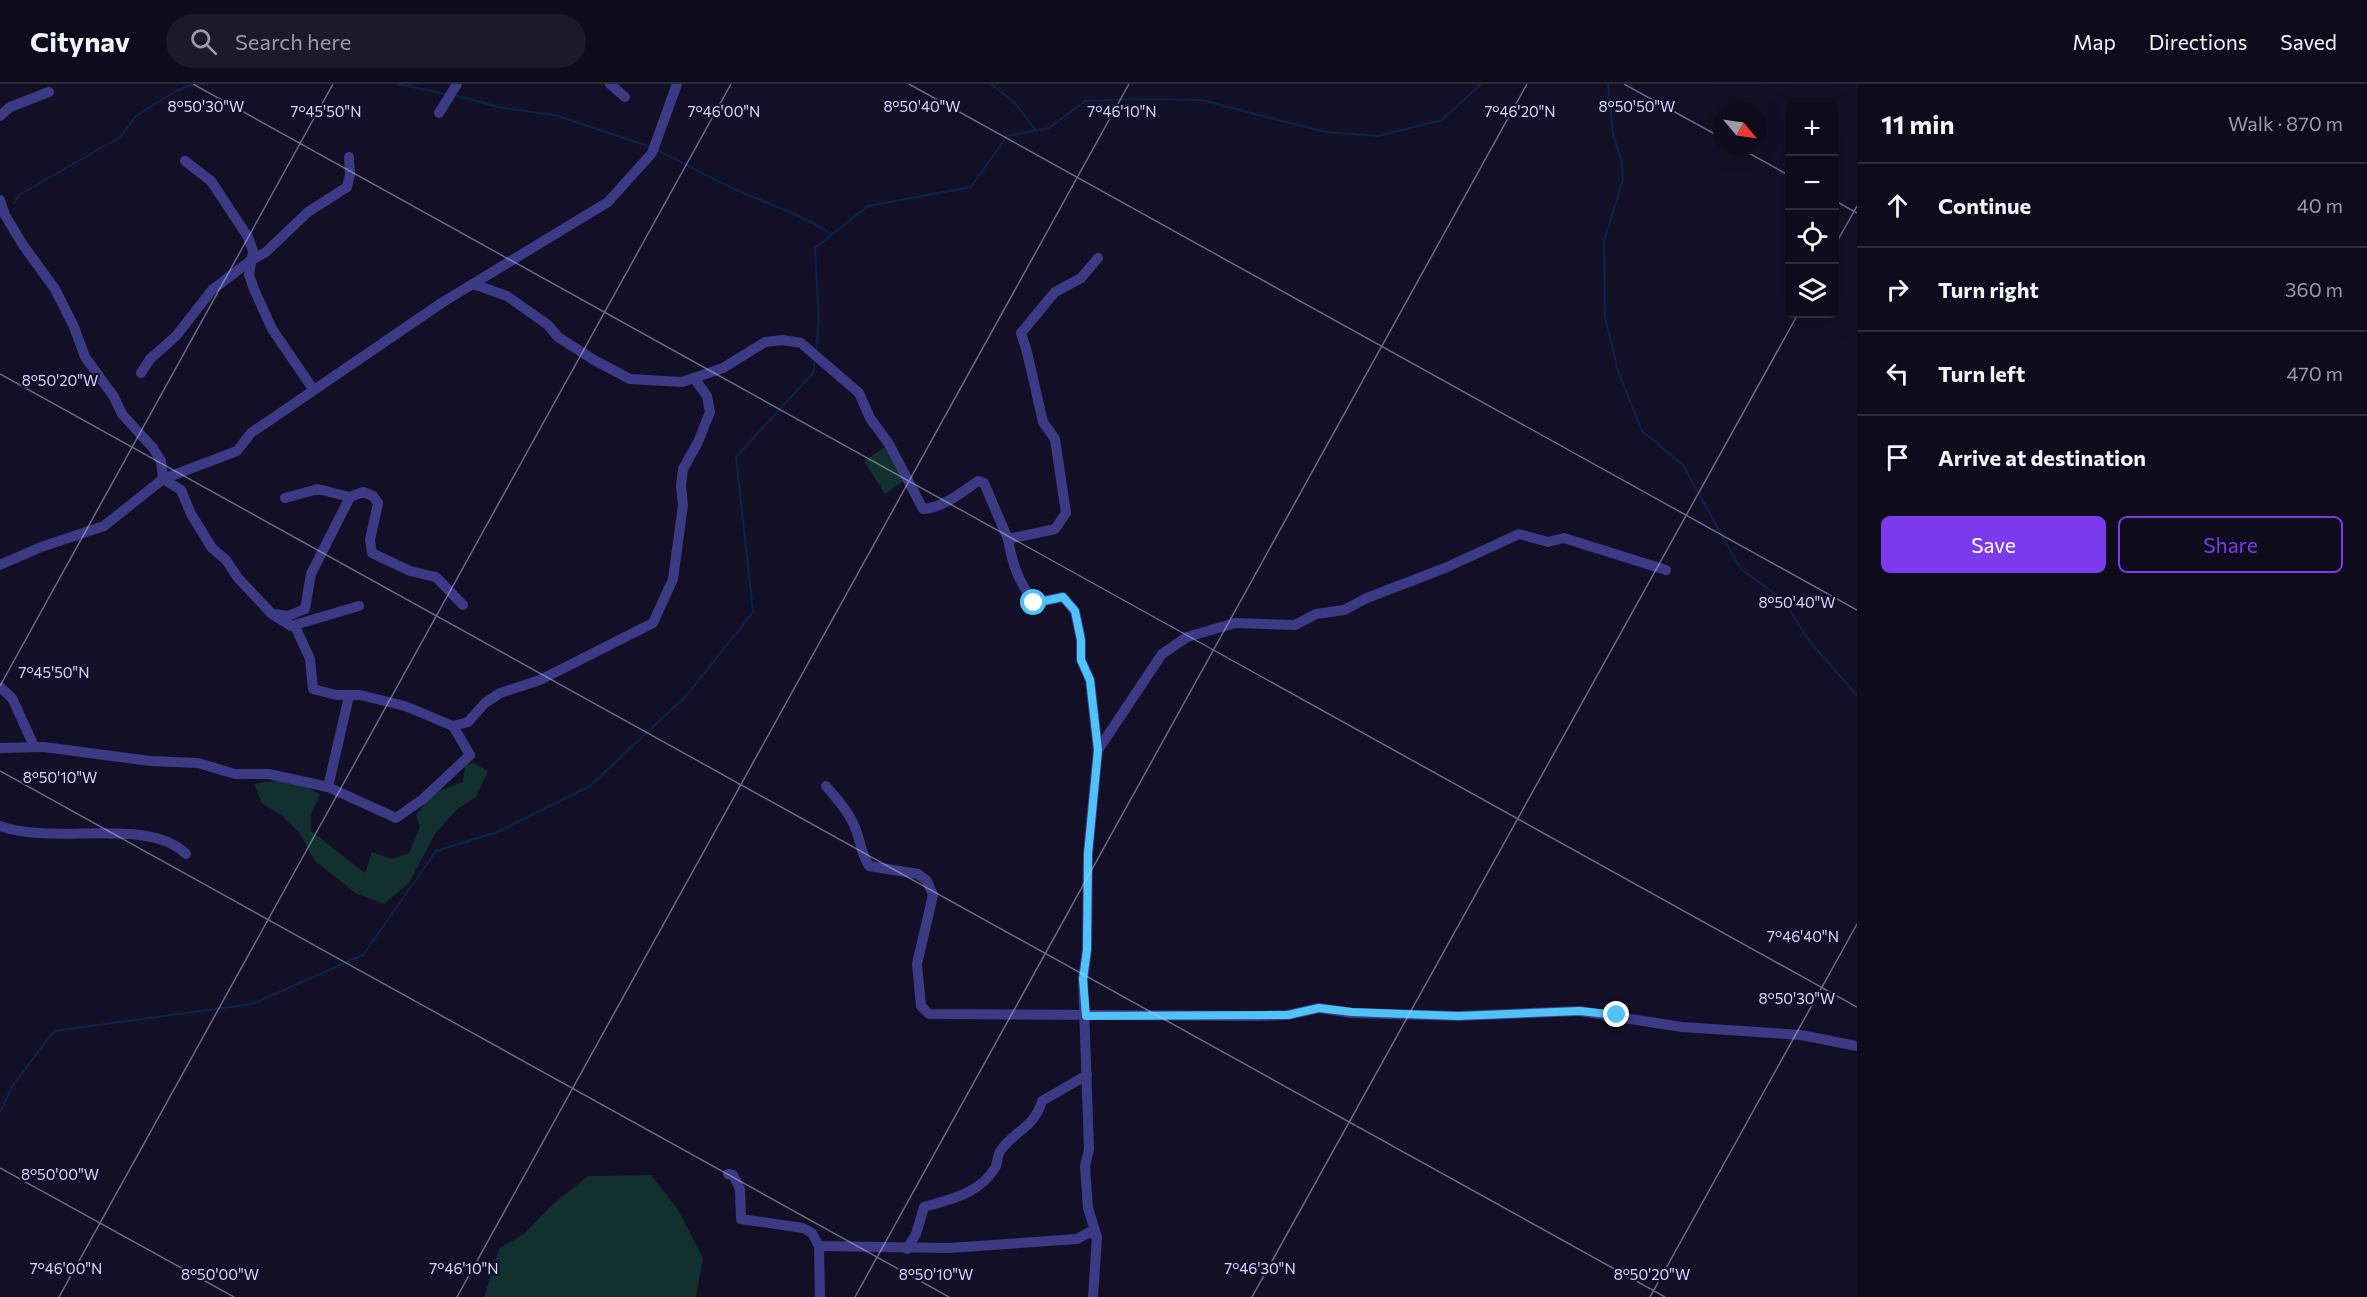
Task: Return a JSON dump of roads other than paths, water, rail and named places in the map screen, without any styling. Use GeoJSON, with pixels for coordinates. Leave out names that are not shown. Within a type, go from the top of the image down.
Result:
{"type":"FeatureCollection","features":[{"type":"Feature","properties":{"kind":"street"},"geometry":{"type":"LineString","coordinates":[[439,113],[457,84]]}},
{"type":"Feature","properties":{"kind":"street"},"geometry":{"type":"LineString","coordinates":[[610,84],[625,97]]}},
{"type":"Feature","properties":{"kind":"street"},"geometry":{"type":"LineString","coordinates":[[0,565],[40,547],[104,525],[163,479],[237,451],[251,433],[313,389],[473,284],[608,202],[651,153],[677,84]]}},
{"type":"Feature","properties":{"kind":"street"},"geometry":{"type":"LineString","coordinates":[[0,116],[10,107],[49,92]]}},
{"type":"Feature","properties":{"kind":"street"},"geometry":{"type":"LineString","coordinates":[[141,373],[150,359],[177,336],[212,290],[239,272],[250,261],[266,252],[309,212],[347,187],[350,157]]}},
{"type":"Feature","properties":{"kind":"street"},"geometry":{"type":"LineString","coordinates":[[185,161],[211,182],[240,224],[253,251],[249,275],[272,329],[313,389]]}},
{"type":"Feature","properties":{"kind":"street"},"geometry":{"type":"LineString","coordinates":[[0,200],[5,215],[23,245],[55,289],[87,359],[114,397],[122,414],[157,454],[161,461],[163,479]]}},
{"type":"Feature","properties":{"kind":"street"},"geometry":{"type":"LineString","coordinates":[[1008,539],[1055,529],[1066,513],[1055,439],[1043,422],[1021,333],[1055,292],[1081,278],[1098,258]]}},
{"type":"Feature","properties":{"kind":"street"},"geometry":{"type":"LineString","coordinates":[[473,284],[507,296],[548,326],[558,337],[630,379],[682,382],[723,368],[765,342],[783,340],[801,343],[859,393],[870,418],[889,444],[923,509],[930,509],[958,495],[978,481],[984,483],[1008,539],[1012,562],[1021,584],[1034,603],[1063,597],[1075,611],[1081,640],[1081,660],[1090,680],[1098,750],[1088,854],[1087,950],[1083,979],[1089,1149],[1085,1166],[1088,1208],[1097,1238],[1093,1297]]}},
{"type":"Feature","properties":{"kind":"street"},"geometry":{"type":"LineString","coordinates":[[453,726],[468,722],[485,703],[500,693],[540,680],[653,623],[673,579],[683,505],[681,486],[683,469],[698,442],[710,412],[707,396],[694,378]]}},
{"type":"Feature","properties":{"kind":"street"},"geometry":{"type":"LineString","coordinates":[[0,748],[34,746],[150,761],[198,763],[235,774],[269,774],[328,787],[396,818],[423,799],[470,755],[453,726],[405,706],[360,695],[349,696],[313,689],[310,660],[294,626],[272,614],[237,578],[226,560],[212,548],[191,514],[181,490],[174,483],[163,479]]}},
{"type":"Feature","properties":{"kind":"street"},"geometry":{"type":"LineString","coordinates":[[285,498],[318,489],[350,497],[363,492],[372,496],[378,503],[370,540],[372,553],[410,571],[436,577],[463,605]]}},
{"type":"Feature","properties":{"kind":"street"},"geometry":{"type":"LineString","coordinates":[[272,614],[288,616],[305,609],[311,574],[350,497]]}},
{"type":"Feature","properties":{"kind":"street"},"geometry":{"type":"LineString","coordinates":[[1098,750],[1162,654],[1187,637],[1235,623],[1295,625],[1316,614],[1344,610],[1367,598],[1444,568],[1519,534],[1548,542],[1563,538],[1666,570]]}},
{"type":"Feature","properties":{"kind":"street"},"geometry":{"type":"LineString","coordinates":[[294,626],[359,606]]}},
{"type":"Feature","properties":{"kind":"street"},"geometry":{"type":"LineString","coordinates":[[0,687],[12,698],[34,746]]}},
{"type":"Feature","properties":{"kind":"street"},"geometry":{"type":"LineString","coordinates":[[328,787],[349,696]]}},
{"type":"Feature","properties":{"kind":"street"},"geometry":{"type":"LineString","coordinates":[[826,786],[856,831],[860,853],[869,866],[918,874],[927,881],[933,895],[917,963],[921,1006],[929,1014],[1288,1015],[1319,1008],[1352,1012],[1458,1016],[1580,1011],[1682,1027],[1801,1035],[1857,1046]]}},
{"type":"Feature","properties":{"kind":"street"},"geometry":{"type":"LineString","coordinates":[[0,826],[28,834],[117,833],[155,838],[180,847],[186,854]]}},
{"type":"Feature","properties":{"kind":"street"},"geometry":{"type":"LineString","coordinates":[[907,1249],[916,1234],[924,1207],[972,1192],[982,1184],[996,1167],[1000,1150],[1023,1131],[1040,1109],[1042,1101],[1087,1075]]}},
{"type":"Feature","properties":{"kind":"street"},"geometry":{"type":"LineString","coordinates":[[728,1174],[733,1175],[740,1189],[741,1220],[803,1228],[812,1233],[819,1246],[820,1297]]}},
{"type":"Feature","properties":{"kind":"street"},"geometry":{"type":"LineString","coordinates":[[819,1246],[907,1249],[1077,1239],[1090,1232],[1097,1238]]}},
{"type":"Feature","properties":{"kind":"waterway"},"geometry":{"type":"LineString","coordinates":[[14,203],[19,195],[120,137],[136,116],[176,91],[191,85],[204,84]]}},
{"type":"Feature","properties":{"kind":"waterway"},"geometry":{"type":"LineString","coordinates":[[398,84],[445,94]]}},
{"type":"Feature","properties":{"kind":"waterway"},"geometry":{"type":"LineString","coordinates":[[991,84],[1015,103],[1036,131]]}},
{"type":"Feature","properties":{"kind":"waterway"},"geometry":{"type":"LineString","coordinates":[[816,350],[819,320],[815,248],[868,206],[971,187],[1007,136],[1049,128],[1085,101],[1201,100],[1326,132],[1378,136],[1442,120],[1481,84]]}},
{"type":"Feature","properties":{"kind":"waterway"},"geometry":{"type":"LineString","coordinates":[[1608,84],[1613,134],[1622,163],[1623,180],[1604,241],[1605,317],[1618,371],[1642,431],[1683,465],[1740,568],[1784,601],[1810,642],[1857,695]]}},
{"type":"Feature","properties":{"kind":"waterway"},"geometry":{"type":"LineString","coordinates":[[454,95],[503,108],[555,115],[651,147]]}},
{"type":"Feature","properties":{"kind":"waterway"},"geometry":{"type":"LineString","coordinates":[[656,150],[721,183],[807,220],[831,234]]}},
{"type":"Feature","properties":{"kind":"waterway"},"geometry":{"type":"LineString","coordinates":[[0,1112],[13,1085],[54,1031],[252,1004],[363,955],[436,851],[497,832],[590,786],[687,695],[753,612],[736,457],[813,373],[815,359]]}}]}
